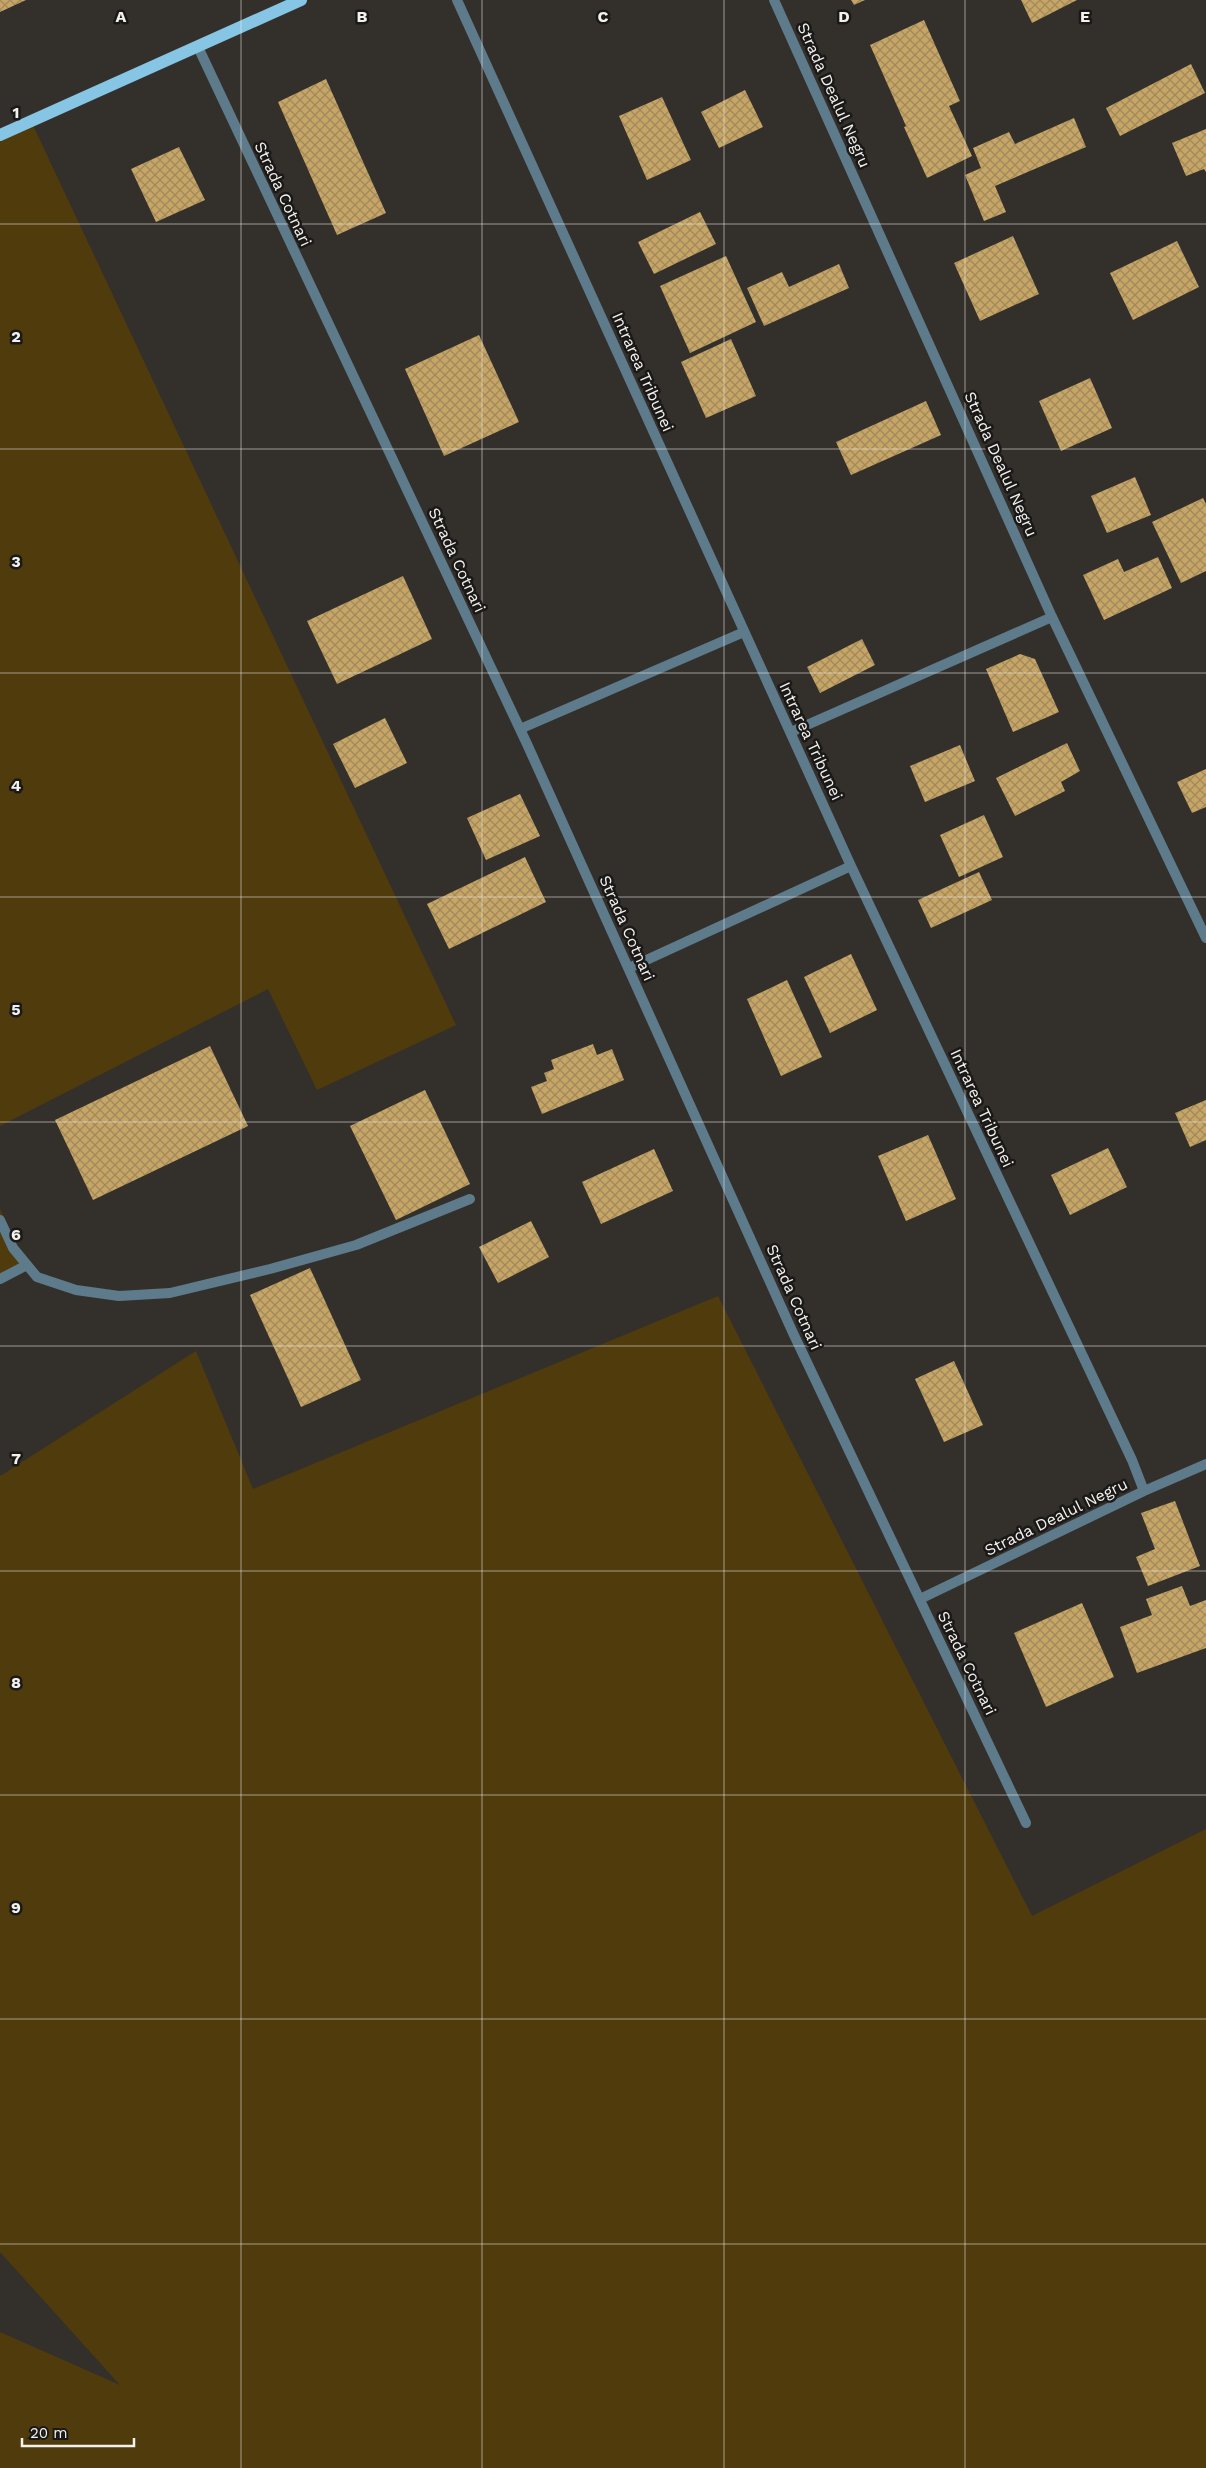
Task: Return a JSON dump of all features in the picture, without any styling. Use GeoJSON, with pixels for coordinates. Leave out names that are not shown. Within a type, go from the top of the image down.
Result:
{"type":"FeatureCollection","features":[{"type":"Feature","properties":{"kind":"main road"},"geometry":{"type":"LineString","coordinates":[[0,134],[301,0]]}},
{"type":"Feature","properties":{"kind":"street","name":"Intrarea Tribunei"},"geometry":{"type":"LineString","coordinates":[[457,0],[851,866],[1132,1460],[1144,1491]]}},
{"type":"Feature","properties":{"kind":"street","name":"Strada Dealul Negru"},"geometry":{"type":"LineString","coordinates":[[774,0],[1052,618],[1206,938]]}},
{"type":"Feature","properties":{"kind":"street","name":"Strada Cotnari"},"geometry":{"type":"LineString","coordinates":[[198,47],[520,729],[793,1333],[1026,1822]]}},
{"type":"Feature","properties":{"kind":"street"},"geometry":{"type":"LineString","coordinates":[[791,732],[1052,618]]}},
{"type":"Feature","properties":{"kind":"street"},"geometry":{"type":"LineString","coordinates":[[520,729],[744,632]]}},
{"type":"Feature","properties":{"kind":"street"},"geometry":{"type":"LineString","coordinates":[[628,968],[851,866]]}},
{"type":"Feature","properties":{"kind":"street"},"geometry":{"type":"LineString","coordinates":[[0,1220],[13,1248],[37,1277],[76,1290],[119,1296],[170,1292],[270,1269],[356,1245],[470,1198]]}},
{"type":"Feature","properties":{"kind":"street"},"geometry":{"type":"LineString","coordinates":[[0,1279],[27,1265]]}},
{"type":"Feature","properties":{"kind":"street","name":"Strada Dealul Negru"},"geometry":{"type":"LineString","coordinates":[[920,1599],[1144,1491],[1206,1464]]}},
{"type":"Feature","properties":{"kind":"shaded area"},"geometry":{"type":"Polygon","coordinates":[[[31,121],[456,1025],[317,1090],[268,989],[0,1126],[0,135],[31,121]]]}},
{"type":"Feature","properties":{"kind":"shaded area"},"geometry":{"type":"Polygon","coordinates":[[[0,1209],[27,1265],[0,1280],[0,1209]]]}},
{"type":"Feature","properties":{"kind":"shaded area"},"geometry":{"type":"Polygon","coordinates":[[[718,1296],[1032,1916],[1206,1829],[1206,2468],[0,2468],[0,2332],[120,2385],[0,2252],[0,1476],[196,1351],[253,1489],[718,1296]]]}},
{"type":"Feature","properties":{"kind":"building"},"geometry":{"type":"Polygon","coordinates":[[[0,0],[26,0],[0,12],[0,0]]]}},
{"type":"Feature","properties":{"kind":"building"},"geometry":{"type":"Polygon","coordinates":[[[851,0],[865,0],[854,5],[851,0]]]}},
{"type":"Feature","properties":{"kind":"building"},"geometry":{"type":"Polygon","coordinates":[[[1021,0],[1077,0],[1032,23],[1021,0]]]}},
{"type":"Feature","properties":{"kind":"building"},"geometry":{"type":"Polygon","coordinates":[[[924,20],[960,101],[949,106],[972,156],[927,178],[904,127],[918,121],[906,126],[870,45],[924,20]]]}},
{"type":"Feature","properties":{"kind":"building"},"geometry":{"type":"Polygon","coordinates":[[[1191,64],[1205,93],[1120,136],[1106,108],[1191,64]]]}},
{"type":"Feature","properties":{"kind":"building"},"geometry":{"type":"Polygon","coordinates":[[[326,79],[386,213],[337,235],[278,102],[326,79]]]}},
{"type":"Feature","properties":{"kind":"building"},"geometry":{"type":"Polygon","coordinates":[[[745,90],[763,127],[719,148],[701,112],[745,90]]]}},
{"type":"Feature","properties":{"kind":"building"},"geometry":{"type":"Polygon","coordinates":[[[662,97],[691,160],[647,180],[619,116],[662,97]]]}},
{"type":"Feature","properties":{"kind":"building"},"geometry":{"type":"Polygon","coordinates":[[[1074,118],[1086,147],[995,186],[1006,212],[984,221],[965,175],[981,168],[973,148],[1009,132],[1015,144],[1074,118]]]}},
{"type":"Feature","properties":{"kind":"building"},"geometry":{"type":"Polygon","coordinates":[[[1206,129],[1206,172],[1204,169],[1186,176],[1172,143],[1206,129]]]}},
{"type":"Feature","properties":{"kind":"building"},"geometry":{"type":"Polygon","coordinates":[[[179,147],[205,200],[156,222],[131,169],[179,147]]]}},
{"type":"Feature","properties":{"kind":"building"},"geometry":{"type":"Polygon","coordinates":[[[700,212],[716,244],[654,274],[638,242],[700,212]]]}},
{"type":"Feature","properties":{"kind":"building"},"geometry":{"type":"Polygon","coordinates":[[[1013,236],[1039,294],[980,321],[954,263],[1013,236]]]}},
{"type":"Feature","properties":{"kind":"building"},"geometry":{"type":"Polygon","coordinates":[[[1177,241],[1199,287],[1133,320],[1110,273],[1177,241]]]}},
{"type":"Feature","properties":{"kind":"building"},"geometry":{"type":"Polygon","coordinates":[[[726,256],[756,322],[690,353],[660,286],[726,256]]]}},
{"type":"Feature","properties":{"kind":"building"},"geometry":{"type":"Polygon","coordinates":[[[839,264],[849,288],[764,326],[747,288],[782,272],[789,287],[839,264]]]}},
{"type":"Feature","properties":{"kind":"building"},"geometry":{"type":"Polygon","coordinates":[[[479,335],[519,422],[444,456],[405,369],[479,335]]]}},
{"type":"Feature","properties":{"kind":"building"},"geometry":{"type":"Polygon","coordinates":[[[731,339],[756,396],[706,418],[681,362],[731,339]]]}},
{"type":"Feature","properties":{"kind":"building"},"geometry":{"type":"Polygon","coordinates":[[[1090,378],[1112,428],[1061,451],[1039,401],[1090,378]]]}},
{"type":"Feature","properties":{"kind":"building"},"geometry":{"type":"Polygon","coordinates":[[[926,401],[941,435],[851,475],[836,442],[926,401]]]}},
{"type":"Feature","properties":{"kind":"building"},"geometry":{"type":"Polygon","coordinates":[[[1135,477],[1151,515],[1107,533],[1091,496],[1135,477]]]}},
{"type":"Feature","properties":{"kind":"building"},"geometry":{"type":"Polygon","coordinates":[[[1203,498],[1206,504],[1206,571],[1181,583],[1152,522],[1203,498]]]}},
{"type":"Feature","properties":{"kind":"building"},"geometry":{"type":"Polygon","coordinates":[[[1158,557],[1172,588],[1104,620],[1083,575],[1118,559],[1124,572],[1158,557]]]}},
{"type":"Feature","properties":{"kind":"building"},"geometry":{"type":"Polygon","coordinates":[[[403,576],[432,639],[337,684],[307,621],[403,576]]]}},
{"type":"Feature","properties":{"kind":"building"},"geometry":{"type":"Polygon","coordinates":[[[862,639],[875,665],[820,693],[807,667],[862,639]]]}},
{"type":"Feature","properties":{"kind":"building"},"geometry":{"type":"Polygon","coordinates":[[[1020,654],[1035,659],[1059,712],[1013,732],[986,669],[1020,654]]]}},
{"type":"Feature","properties":{"kind":"building"},"geometry":{"type":"Polygon","coordinates":[[[385,718],[407,763],[355,788],[333,744],[385,718]]]}},
{"type":"Feature","properties":{"kind":"building"},"geometry":{"type":"Polygon","coordinates":[[[1067,743],[1080,771],[1061,782],[1065,791],[1015,816],[996,778],[1067,743]]]}},
{"type":"Feature","properties":{"kind":"building"},"geometry":{"type":"Polygon","coordinates":[[[960,745],[975,781],[925,802],[910,766],[960,745]]]}},
{"type":"Feature","properties":{"kind":"building"},"geometry":{"type":"Polygon","coordinates":[[[1206,769],[1206,807],[1192,813],[1177,782],[1206,769]]]}},
{"type":"Feature","properties":{"kind":"building"},"geometry":{"type":"Polygon","coordinates":[[[520,794],[540,836],[486,860],[467,818],[520,794]]]}},
{"type":"Feature","properties":{"kind":"building"},"geometry":{"type":"Polygon","coordinates":[[[984,815],[1003,857],[959,877],[940,835],[984,815]]]}},
{"type":"Feature","properties":{"kind":"building"},"geometry":{"type":"Polygon","coordinates":[[[525,857],[546,902],[449,949],[427,904],[525,857]]]}},
{"type":"Feature","properties":{"kind":"building"},"geometry":{"type":"Polygon","coordinates":[[[979,872],[992,900],[931,928],[918,900],[979,872]]]}},
{"type":"Feature","properties":{"kind":"building"},"geometry":{"type":"Polygon","coordinates":[[[851,954],[877,1010],[830,1033],[804,977],[851,954]]]}},
{"type":"Feature","properties":{"kind":"building"},"geometry":{"type":"Polygon","coordinates":[[[787,980],[822,1057],[781,1076],[747,999],[787,980]]]}},
{"type":"Feature","properties":{"kind":"building"},"geometry":{"type":"Polygon","coordinates":[[[593,1044],[597,1055],[612,1049],[624,1080],[542,1114],[531,1087],[547,1081],[544,1073],[554,1069],[551,1060],[593,1044]]]}},
{"type":"Feature","properties":{"kind":"building"},"geometry":{"type":"Polygon","coordinates":[[[210,1046],[248,1126],[93,1200],[55,1120],[210,1046]]]}},
{"type":"Feature","properties":{"kind":"building"},"geometry":{"type":"Polygon","coordinates":[[[425,1090],[470,1184],[396,1220],[350,1126],[425,1090]]]}},
{"type":"Feature","properties":{"kind":"building"},"geometry":{"type":"Polygon","coordinates":[[[1206,1100],[1206,1140],[1190,1147],[1175,1113],[1206,1100]]]}},
{"type":"Feature","properties":{"kind":"building"},"geometry":{"type":"Polygon","coordinates":[[[928,1135],[956,1199],[906,1221],[878,1156],[928,1135]]]}},
{"type":"Feature","properties":{"kind":"building"},"geometry":{"type":"Polygon","coordinates":[[[1108,1148],[1127,1187],[1070,1215],[1051,1175],[1108,1148]]]}},
{"type":"Feature","properties":{"kind":"building"},"geometry":{"type":"Polygon","coordinates":[[[654,1149],[673,1191],[601,1224],[582,1182],[654,1149]]]}},
{"type":"Feature","properties":{"kind":"building"},"geometry":{"type":"Polygon","coordinates":[[[531,1221],[549,1257],[498,1283],[479,1247],[531,1221]]]}},
{"type":"Feature","properties":{"kind":"building"},"geometry":{"type":"Polygon","coordinates":[[[310,1268],[361,1380],[301,1407],[250,1295],[310,1268]]]}},
{"type":"Feature","properties":{"kind":"building"},"geometry":{"type":"Polygon","coordinates":[[[954,1361],[983,1425],[944,1442],[915,1379],[954,1361]]]}},
{"type":"Feature","properties":{"kind":"building"},"geometry":{"type":"Polygon","coordinates":[[[1175,1501],[1200,1566],[1148,1586],[1136,1557],[1155,1549],[1141,1513],[1175,1501]]]}},
{"type":"Feature","properties":{"kind":"building"},"geometry":{"type":"Polygon","coordinates":[[[1182,1586],[1190,1606],[1206,1600],[1206,1648],[1137,1673],[1120,1627],[1152,1615],[1146,1599],[1182,1586]]]}},
{"type":"Feature","properties":{"kind":"building"},"geometry":{"type":"Polygon","coordinates":[[[1082,1603],[1114,1677],[1046,1707],[1014,1633],[1082,1603]]]}}]}
